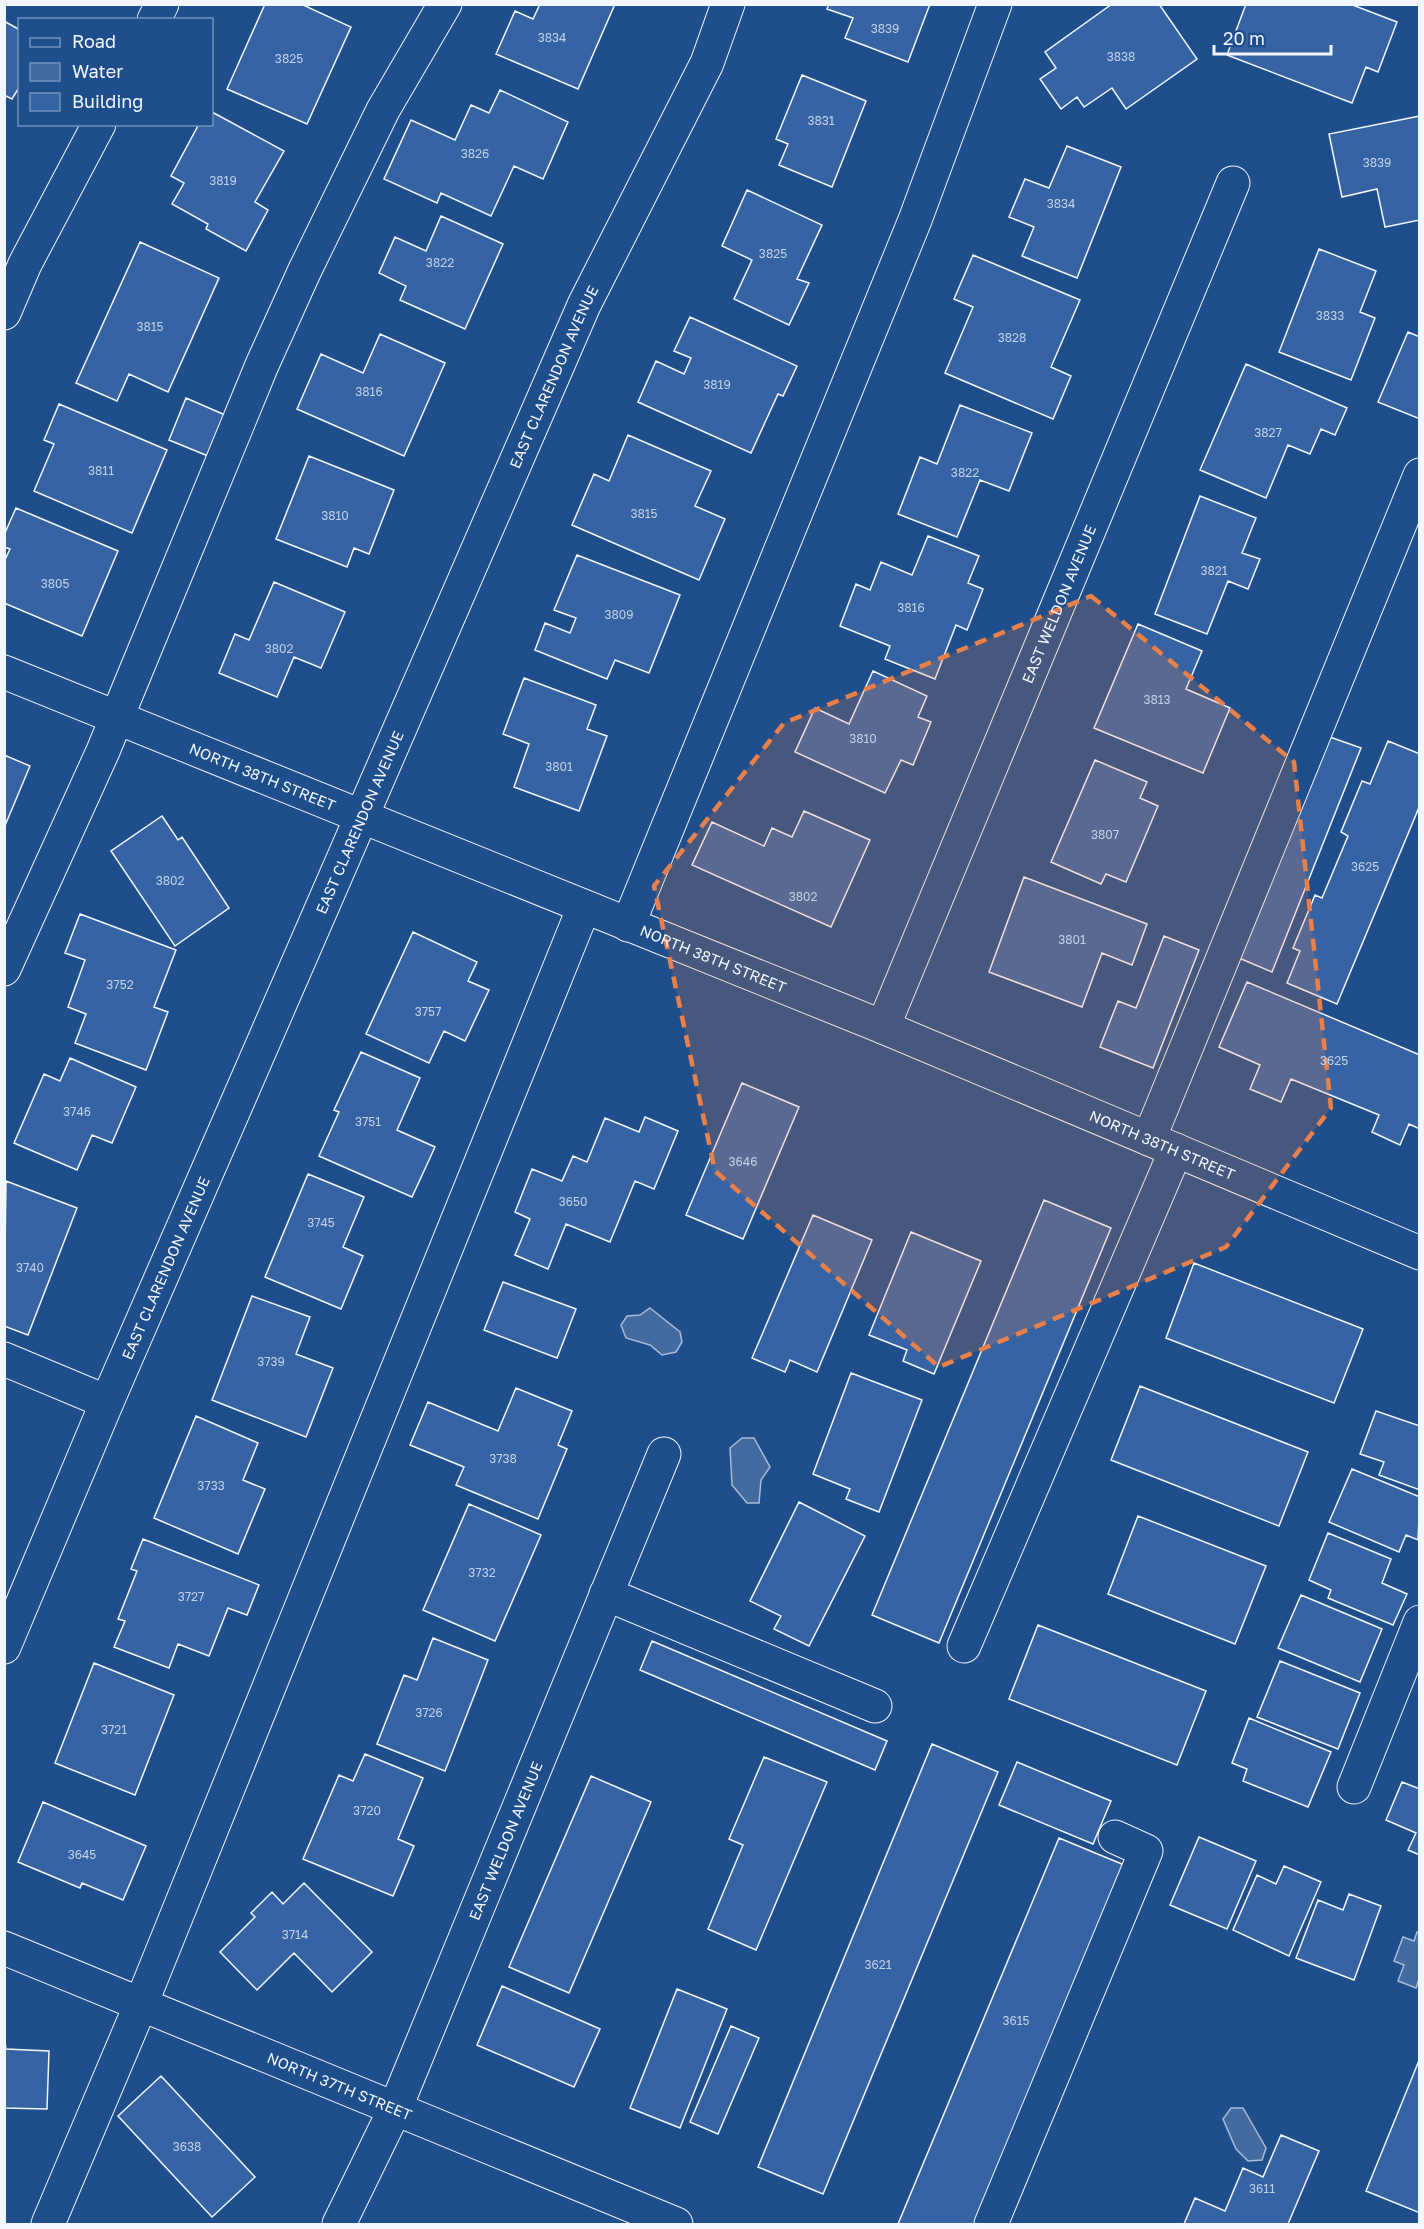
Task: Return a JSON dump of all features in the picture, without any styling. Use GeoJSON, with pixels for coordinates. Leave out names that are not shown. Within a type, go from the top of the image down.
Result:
{"type":"FeatureCollection","features":[{"type":"Feature","properties":{"kind":"street"},"geometry":{"type":"LineString","coordinates":[[155,18],[162,4]]}},
{"type":"Feature","properties":{"kind":"street"},"geometry":{"type":"LineString","coordinates":[[4,969],[117,717],[262,365],[304,272],[383,110],[445,4]]}},
{"type":"Feature","properties":{"kind":"street"},"geometry":{"type":"LineString","coordinates":[[628,925],[915,220],[995,4]]}},
{"type":"Feature","properties":{"kind":"street","name":"EAST CLARENDON AVENUE"},"geometry":{"type":"LineString","coordinates":[[6,1638],[584,305],[707,63],[718,8]]}},
{"type":"Feature","properties":{"kind":"street"},"geometry":{"type":"LineString","coordinates":[[4,312],[25,264],[98,126]]}},
{"type":"Feature","properties":{"kind":"street","name":"EAST WELDON AVENUE"},"geometry":{"type":"LineString","coordinates":[[883,1027],[1233,183]]}},
{"type":"Feature","properties":{"kind":"street"},"geometry":{"type":"LineString","coordinates":[[964,1646],[1162,1145],[1419,475]]}},
{"type":"Feature","properties":{"kind":"street","name":"NORTH 38TH STREET"},"geometry":{"type":"LineString","coordinates":[[4,672],[883,1027],[1419,1253]]}},
{"type":"Feature","properties":{"kind":"street"},"geometry":{"type":"LineString","coordinates":[[48,2224],[141,2004],[584,907]]}},
{"type":"Feature","properties":{"kind":"street"},"geometry":{"type":"LineString","coordinates":[[4,1359],[107,1402]]}},
{"type":"Feature","properties":{"kind":"street","name":"EAST WELDON AVENUE"},"geometry":{"type":"LineString","coordinates":[[339,2224],[395,2109],[664,1454]]}},
{"type":"Feature","properties":{"kind":"street"},"geometry":{"type":"LineString","coordinates":[[606,1594],[875,1706]]}},
{"type":"Feature","properties":{"kind":"street"},"geometry":{"type":"LineString","coordinates":[[1354,1787],[1419,1622]]}},
{"type":"Feature","properties":{"kind":"street"},"geometry":{"type":"LineString","coordinates":[[991,2224],[1146,1851],[1115,1837]]}},
{"type":"Feature","properties":{"kind":"street","name":"NORTH 37TH STREET"},"geometry":{"type":"LineString","coordinates":[[4,1948],[395,2109],[614,2213],[676,2224]]}},
{"type":"Feature","properties":{"kind":"highlighted area"},"geometry":{"type":"Polygon","coordinates":[[[1091,596],[1294,762],[1331,1108],[1226,1247],[939,1367],[715,1171],[654,886],[784,723],[1091,596]]]}},
{"type":"Feature","properties":{"kind":"water"},"geometry":{"type":"Polygon","coordinates":[[[650,1308],[680,1332],[682,1342],[676,1352],[662,1355],[650,1345],[626,1338],[621,1325],[627,1316],[640,1315],[650,1308]]]}},
{"type":"Feature","properties":{"kind":"water"},"geometry":{"type":"Polygon","coordinates":[[[742,1438],[754,1438],[770,1467],[761,1480],[759,1503],[747,1503],[732,1485],[730,1448],[742,1438]]]}},
{"type":"Feature","properties":{"kind":"water"},"geometry":{"type":"Polygon","coordinates":[[[1417,1932],[1420,1933],[1419,1979],[1416,1988],[1398,1981],[1404,1965],[1394,1961],[1403,1937],[1414,1941],[1417,1932]]]}},
{"type":"Feature","properties":{"kind":"water"},"geometry":{"type":"Polygon","coordinates":[[[1231,2108],[1243,2108],[1266,2148],[1262,2160],[1248,2161],[1236,2149],[1223,2119],[1231,2108]]]}},
{"type":"Feature","properties":{"kind":"building"},"geometry":{"type":"Polygon","coordinates":[[[265,4],[301,4],[351,27],[307,124],[227,89],[265,4]]]}},
{"type":"Feature","properties":{"kind":"building"},"geometry":{"type":"Polygon","coordinates":[[[540,4],[615,4],[578,89],[496,54],[515,11],[533,19],[540,4]]]}},
{"type":"Feature","properties":{"kind":"building"},"geometry":{"type":"Polygon","coordinates":[[[829,4],[930,4],[908,62],[845,38],[853,18],[827,9],[829,4]]]}},
{"type":"Feature","properties":{"kind":"building"},"geometry":{"type":"Polygon","coordinates":[[[1112,4],[1159,4],[1197,59],[1126,109],[1112,88],[1084,107],[1077,97],[1061,109],[1040,79],[1056,68],[1045,52],[1112,4]]]}},
{"type":"Feature","properties":{"kind":"building"},"geometry":{"type":"Polygon","coordinates":[[[1246,4],[1350,4],[1397,22],[1378,72],[1366,67],[1352,103],[1227,55],[1246,4]]]}},
{"type":"Feature","properties":{"kind":"building"},"geometry":{"type":"Polygon","coordinates":[[[4,21],[18,29],[18,89],[12,99],[4,95],[4,21]]]}},
{"type":"Feature","properties":{"kind":"building"},"geometry":{"type":"Polygon","coordinates":[[[802,75],[866,101],[832,187],[779,165],[788,144],[776,139],[802,75]]]}},
{"type":"Feature","properties":{"kind":"building"},"geometry":{"type":"Polygon","coordinates":[[[500,90],[568,122],[543,179],[514,166],[491,216],[441,193],[437,203],[384,179],[411,120],[455,140],[471,105],[489,113],[500,90]]]}},
{"type":"Feature","properties":{"kind":"building"},"geometry":{"type":"Polygon","coordinates":[[[213,113],[284,151],[255,202],[268,210],[246,251],[206,229],[208,224],[172,204],[184,183],[171,176],[198,126],[213,126],[213,113]]]}},
{"type":"Feature","properties":{"kind":"building"},"geometry":{"type":"Polygon","coordinates":[[[1420,116],[1420,220],[1385,227],[1377,189],[1342,197],[1329,134],[1420,116]]]}},
{"type":"Feature","properties":{"kind":"building"},"geometry":{"type":"Polygon","coordinates":[[[1067,146],[1121,167],[1077,278],[1022,256],[1034,227],[1009,217],[1025,179],[1049,188],[1067,146]]]}},
{"type":"Feature","properties":{"kind":"building"},"geometry":{"type":"Polygon","coordinates":[[[747,190],[822,225],[797,279],[809,283],[789,325],[734,299],[752,260],[722,246],[747,190]]]}},
{"type":"Feature","properties":{"kind":"building"},"geometry":{"type":"Polygon","coordinates":[[[441,216],[503,244],[465,329],[400,300],[406,286],[379,273],[395,237],[426,251],[441,216]]]}},
{"type":"Feature","properties":{"kind":"building"},"geometry":{"type":"Polygon","coordinates":[[[140,242],[219,278],[168,392],[129,374],[117,401],[76,383],[140,242]]]}},
{"type":"Feature","properties":{"kind":"building"},"geometry":{"type":"Polygon","coordinates":[[[1319,249],[1376,271],[1360,312],[1375,318],[1351,380],[1279,352],[1319,249]]]}},
{"type":"Feature","properties":{"kind":"building"},"geometry":{"type":"Polygon","coordinates":[[[973,255],[1080,300],[1051,367],[1071,376],[1053,419],[945,373],[973,307],[954,299],[973,255]]]}},
{"type":"Feature","properties":{"kind":"building"},"geometry":{"type":"Polygon","coordinates":[[[690,317],[797,366],[783,396],[778,394],[751,453],[638,402],[656,361],[684,374],[691,358],[674,351],[690,317]]]}},
{"type":"Feature","properties":{"kind":"building"},"geometry":{"type":"Polygon","coordinates":[[[1408,332],[1420,337],[1420,419],[1378,402],[1408,332]]]}},
{"type":"Feature","properties":{"kind":"building"},"geometry":{"type":"Polygon","coordinates":[[[380,334],[445,363],[404,456],[297,409],[321,354],[363,373],[380,334]]]}},
{"type":"Feature","properties":{"kind":"building"},"geometry":{"type":"Polygon","coordinates":[[[1246,364],[1347,408],[1335,435],[1321,429],[1310,454],[1288,445],[1266,498],[1200,470],[1246,364]]]}},
{"type":"Feature","properties":{"kind":"building"},"geometry":{"type":"Polygon","coordinates":[[[186,398],[225,415],[208,456],[169,440],[186,398]]]}},
{"type":"Feature","properties":{"kind":"building"},"geometry":{"type":"Polygon","coordinates":[[[59,404],[167,450],[132,533],[34,491],[54,444],[44,440],[59,404]]]}},
{"type":"Feature","properties":{"kind":"building"},"geometry":{"type":"Polygon","coordinates":[[[960,405],[1032,433],[1009,491],[980,480],[957,537],[898,514],[920,457],[937,464],[960,405]]]}},
{"type":"Feature","properties":{"kind":"building"},"geometry":{"type":"Polygon","coordinates":[[[628,435],[711,471],[695,506],[725,519],[699,580],[572,525],[594,474],[609,481],[628,435]]]}},
{"type":"Feature","properties":{"kind":"building"},"geometry":{"type":"Polygon","coordinates":[[[309,456],[394,490],[369,554],[354,548],[347,567],[276,539],[309,456]]]}},
{"type":"Feature","properties":{"kind":"building"},"geometry":{"type":"Polygon","coordinates":[[[1200,496],[1256,518],[1242,553],[1260,559],[1248,589],[1228,581],[1207,634],[1155,614],[1200,496]]]}},
{"type":"Feature","properties":{"kind":"building"},"geometry":{"type":"Polygon","coordinates":[[[16,508],[118,551],[82,636],[4,603],[4,562],[10,549],[4,547],[4,535],[16,508]]]}},
{"type":"Feature","properties":{"kind":"building"},"geometry":{"type":"Polygon","coordinates":[[[928,536],[979,556],[968,583],[983,589],[967,630],[956,625],[935,679],[885,659],[890,646],[840,626],[856,584],[870,590],[881,562],[912,575],[928,536]]]}},
{"type":"Feature","properties":{"kind":"building"},"geometry":{"type":"Polygon","coordinates":[[[577,555],[680,595],[649,673],[615,660],[607,679],[535,650],[545,623],[570,633],[576,618],[554,610],[577,555]]]}},
{"type":"Feature","properties":{"kind":"building"},"geometry":{"type":"Polygon","coordinates":[[[274,582],[345,612],[321,668],[294,657],[277,697],[219,673],[235,634],[249,640],[274,582]]]}},
{"type":"Feature","properties":{"kind":"building"},"geometry":{"type":"Polygon","coordinates":[[[1138,624],[1202,651],[1186,689],[1230,708],[1203,773],[1094,728],[1138,624]]]}},
{"type":"Feature","properties":{"kind":"building"},"geometry":{"type":"Polygon","coordinates":[[[873,671],[927,696],[918,717],[931,722],[913,765],[901,760],[885,793],[795,752],[815,708],[849,724],[873,671]]]}},
{"type":"Feature","properties":{"kind":"building"},"geometry":{"type":"Polygon","coordinates":[[[524,678],[596,705],[587,729],[607,736],[579,811],[514,787],[529,744],[503,734],[524,678]]]}},
{"type":"Feature","properties":{"kind":"building"},"geometry":{"type":"Polygon","coordinates":[[[1327,736],[1361,748],[1272,972],[1239,958],[1327,736]]]}},
{"type":"Feature","properties":{"kind":"building"},"geometry":{"type":"Polygon","coordinates":[[[1388,741],[1420,754],[1420,805],[1337,1004],[1287,983],[1300,951],[1293,948],[1315,895],[1322,898],[1348,836],[1341,832],[1362,781],[1370,784],[1388,741]]]}},
{"type":"Feature","properties":{"kind":"building"},"geometry":{"type":"Polygon","coordinates":[[[4,755],[30,766],[4,828],[4,755]]]}},
{"type":"Feature","properties":{"kind":"building"},"geometry":{"type":"Polygon","coordinates":[[[1095,760],[1147,782],[1140,798],[1158,806],[1126,882],[1106,874],[1101,884],[1051,862],[1095,760]]]}},
{"type":"Feature","properties":{"kind":"building"},"geometry":{"type":"Polygon","coordinates":[[[804,811],[870,840],[831,927],[692,865],[712,822],[764,846],[772,828],[792,837],[804,811]]]}},
{"type":"Feature","properties":{"kind":"building"},"geometry":{"type":"Polygon","coordinates":[[[162,816],[178,840],[182,837],[229,908],[175,946],[111,851],[162,816]]]}},
{"type":"Feature","properties":{"kind":"building"},"geometry":{"type":"Polygon","coordinates":[[[1024,877],[1147,924],[1132,965],[1102,953],[1082,1007],[989,972],[1024,877]]]}},
{"type":"Feature","properties":{"kind":"building"},"geometry":{"type":"Polygon","coordinates":[[[80,914],[176,950],[154,1007],[168,1012],[146,1070],[75,1043],[86,1014],[68,1007],[85,960],[65,953],[80,914]]]}},
{"type":"Feature","properties":{"kind":"building"},"geometry":{"type":"Polygon","coordinates":[[[413,932],[477,962],[468,981],[489,990],[465,1041],[444,1031],[429,1063],[366,1034],[413,932]]]}},
{"type":"Feature","properties":{"kind":"building"},"geometry":{"type":"Polygon","coordinates":[[[1164,936],[1199,950],[1153,1068],[1100,1047],[1118,1001],[1136,1008],[1164,936]]]}},
{"type":"Feature","properties":{"kind":"building"},"geometry":{"type":"Polygon","coordinates":[[[1247,982],[1420,1055],[1420,1129],[1409,1124],[1400,1145],[1372,1132],[1379,1115],[1291,1079],[1281,1102],[1250,1089],[1260,1065],[1219,1047],[1247,982]]]}},
{"type":"Feature","properties":{"kind":"building"},"geometry":{"type":"Polygon","coordinates":[[[361,1052],[420,1078],[397,1130],[435,1147],[412,1197],[319,1156],[339,1112],[334,1110],[361,1052]]]}},
{"type":"Feature","properties":{"kind":"building"},"geometry":{"type":"Polygon","coordinates":[[[70,1058],[136,1087],[112,1143],[92,1135],[77,1170],[14,1143],[44,1074],[60,1081],[70,1058]]]}},
{"type":"Feature","properties":{"kind":"building"},"geometry":{"type":"Polygon","coordinates":[[[742,1083],[799,1107],[743,1239],[686,1215],[742,1083]]]}},
{"type":"Feature","properties":{"kind":"building"},"geometry":{"type":"Polygon","coordinates":[[[645,1117],[678,1131],[654,1189],[635,1181],[610,1242],[566,1224],[548,1269],[515,1255],[530,1219],[515,1212],[532,1169],[562,1181],[573,1156],[587,1162],[605,1118],[639,1132],[645,1117]]]}},
{"type":"Feature","properties":{"kind":"building"},"geometry":{"type":"Polygon","coordinates":[[[308,1174],[364,1197],[343,1247],[363,1256],[341,1309],[265,1277],[308,1174]]]}},
{"type":"Feature","properties":{"kind":"building"},"geometry":{"type":"Polygon","coordinates":[[[6,1181],[77,1208],[28,1335],[4,1326],[6,1181]]]}},
{"type":"Feature","properties":{"kind":"building"},"geometry":{"type":"Polygon","coordinates":[[[1044,1200],[1111,1228],[939,1643],[872,1615],[1044,1200]]]}},
{"type":"Feature","properties":{"kind":"building"},"geometry":{"type":"Polygon","coordinates":[[[813,1215],[872,1240],[817,1372],[790,1360],[785,1372],[752,1358],[813,1215]]]}},
{"type":"Feature","properties":{"kind":"building"},"geometry":{"type":"Polygon","coordinates":[[[911,1232],[981,1261],[934,1374],[903,1361],[907,1350],[869,1335],[911,1232]]]}},
{"type":"Feature","properties":{"kind":"building"},"geometry":{"type":"Polygon","coordinates":[[[1194,1263],[1363,1329],[1334,1403],[1166,1338],[1194,1263]]]}},
{"type":"Feature","properties":{"kind":"building"},"geometry":{"type":"Polygon","coordinates":[[[503,1282],[576,1309],[557,1358],[484,1330],[503,1282]]]}},
{"type":"Feature","properties":{"kind":"building"},"geometry":{"type":"Polygon","coordinates":[[[252,1296],[310,1317],[296,1354],[333,1368],[306,1437],[212,1400],[252,1296]]]}},
{"type":"Feature","properties":{"kind":"building"},"geometry":{"type":"Polygon","coordinates":[[[851,1373],[922,1400],[879,1512],[846,1499],[850,1489],[813,1474],[851,1373]]]}},
{"type":"Feature","properties":{"kind":"building"},"geometry":{"type":"Polygon","coordinates":[[[1140,1386],[1308,1452],[1279,1526],[1111,1460],[1140,1386]]]}},
{"type":"Feature","properties":{"kind":"building"},"geometry":{"type":"Polygon","coordinates":[[[516,1388],[572,1411],[558,1445],[567,1449],[538,1519],[456,1485],[464,1467],[410,1445],[428,1402],[498,1431],[516,1388]]]}},
{"type":"Feature","properties":{"kind":"building"},"geometry":{"type":"Polygon","coordinates":[[[1376,1411],[1420,1426],[1420,1490],[1379,1475],[1384,1462],[1360,1454],[1376,1411]]]}},
{"type":"Feature","properties":{"kind":"building"},"geometry":{"type":"Polygon","coordinates":[[[196,1416],[258,1443],[243,1480],[265,1489],[238,1554],[154,1518],[196,1416]]]}},
{"type":"Feature","properties":{"kind":"building"},"geometry":{"type":"Polygon","coordinates":[[[1352,1469],[1420,1497],[1418,1540],[1406,1535],[1399,1552],[1329,1522],[1352,1469]]]}},
{"type":"Feature","properties":{"kind":"building"},"geometry":{"type":"Polygon","coordinates":[[[799,1502],[865,1536],[809,1646],[774,1629],[781,1616],[750,1601],[799,1502]]]}},
{"type":"Feature","properties":{"kind":"building"},"geometry":{"type":"Polygon","coordinates":[[[469,1504],[541,1535],[495,1641],[423,1610],[469,1504]]]}},
{"type":"Feature","properties":{"kind":"building"},"geometry":{"type":"Polygon","coordinates":[[[1138,1516],[1266,1566],[1235,1644],[1108,1594],[1138,1516]]]}},
{"type":"Feature","properties":{"kind":"building"},"geometry":{"type":"Polygon","coordinates":[[[1328,1533],[1391,1559],[1382,1583],[1407,1594],[1393,1625],[1328,1598],[1331,1590],[1309,1580],[1328,1533]]]}},
{"type":"Feature","properties":{"kind":"building"},"geometry":{"type":"Polygon","coordinates":[[[143,1539],[259,1585],[247,1615],[228,1608],[209,1656],[178,1644],[169,1668],[114,1647],[125,1621],[118,1619],[137,1571],[131,1569],[143,1539]]]}},
{"type":"Feature","properties":{"kind":"building"},"geometry":{"type":"Polygon","coordinates":[[[1301,1595],[1382,1629],[1360,1682],[1278,1648],[1301,1595]]]}},
{"type":"Feature","properties":{"kind":"building"},"geometry":{"type":"Polygon","coordinates":[[[1038,1625],[1206,1691],[1177,1765],[1009,1699],[1038,1625]]]}},
{"type":"Feature","properties":{"kind":"building"},"geometry":{"type":"Polygon","coordinates":[[[433,1638],[488,1660],[445,1771],[377,1744],[404,1675],[417,1680],[433,1638]]]}},
{"type":"Feature","properties":{"kind":"building"},"geometry":{"type":"Polygon","coordinates":[[[652,1641],[887,1741],[875,1770],[640,1670],[652,1641]]]}},
{"type":"Feature","properties":{"kind":"building"},"geometry":{"type":"Polygon","coordinates":[[[1280,1661],[1360,1693],[1338,1749],[1257,1717],[1280,1661]]]}},
{"type":"Feature","properties":{"kind":"building"},"geometry":{"type":"Polygon","coordinates":[[[94,1663],[174,1695],[135,1795],[55,1763],[94,1663]]]}},
{"type":"Feature","properties":{"kind":"building"},"geometry":{"type":"Polygon","coordinates":[[[1249,1718],[1331,1752],[1308,1807],[1243,1781],[1247,1769],[1232,1763],[1249,1718]]]}},
{"type":"Feature","properties":{"kind":"building"},"geometry":{"type":"Polygon","coordinates":[[[932,1744],[998,1772],[823,2194],[758,2167],[932,1744]]]}},
{"type":"Feature","properties":{"kind":"building"},"geometry":{"type":"Polygon","coordinates":[[[365,1754],[423,1778],[398,1839],[414,1846],[393,1896],[303,1859],[339,1775],[353,1781],[365,1754]]]}},
{"type":"Feature","properties":{"kind":"building"},"geometry":{"type":"Polygon","coordinates":[[[764,1757],[827,1782],[756,1950],[708,1929],[743,1845],[729,1839],[764,1757]]]}},
{"type":"Feature","properties":{"kind":"building"},"geometry":{"type":"Polygon","coordinates":[[[1017,1762],[1111,1801],[1093,1844],[999,1805],[1017,1762]]]}},
{"type":"Feature","properties":{"kind":"building"},"geometry":{"type":"Polygon","coordinates":[[[591,1776],[651,1802],[569,1993],[509,1967],[591,1776]]]}},
{"type":"Feature","properties":{"kind":"building"},"geometry":{"type":"Polygon","coordinates":[[[1402,1782],[1420,1789],[1420,1855],[1408,1850],[1416,1833],[1386,1820],[1402,1782]]]}},
{"type":"Feature","properties":{"kind":"building"},"geometry":{"type":"Polygon","coordinates":[[[43,1802],[146,1846],[123,1900],[82,1883],[80,1888],[18,1862],[43,1802]]]}},
{"type":"Feature","properties":{"kind":"building"},"geometry":{"type":"Polygon","coordinates":[[[1199,1837],[1256,1861],[1227,1929],[1170,1905],[1199,1837]]]}},
{"type":"Feature","properties":{"kind":"building"},"geometry":{"type":"Polygon","coordinates":[[[1059,1838],[1129,1867],[981,2224],[898,2224],[1059,1838]]]}},
{"type":"Feature","properties":{"kind":"building"},"geometry":{"type":"Polygon","coordinates":[[[1284,1866],[1321,1882],[1289,1956],[1233,1930],[1257,1875],[1276,1884],[1284,1866]]]}},
{"type":"Feature","properties":{"kind":"building"},"geometry":{"type":"Polygon","coordinates":[[[304,1883],[372,1952],[332,1992],[294,1953],[257,1990],[220,1952],[255,1917],[251,1913],[272,1892],[283,1904],[304,1883]]]}},
{"type":"Feature","properties":{"kind":"building"},"geometry":{"type":"Polygon","coordinates":[[[1349,1894],[1381,1906],[1354,1980],[1296,1958],[1318,1900],[1343,1910],[1349,1894]]]}},
{"type":"Feature","properties":{"kind":"building"},"geometry":{"type":"Polygon","coordinates":[[[502,1986],[600,2029],[574,2087],[477,2045],[502,1986]]]}},
{"type":"Feature","properties":{"kind":"building"},"geometry":{"type":"Polygon","coordinates":[[[677,1989],[727,2009],[680,2128],[630,2108],[677,1989]]]}},
{"type":"Feature","properties":{"kind":"building"},"geometry":{"type":"Polygon","coordinates":[[[731,2026],[759,2038],[718,2134],[690,2122],[731,2026]]]}},
{"type":"Feature","properties":{"kind":"building"},"geometry":{"type":"Polygon","coordinates":[[[4,2036],[6,2049],[49,2051],[47,2109],[4,2108],[4,2036]]]}},
{"type":"Feature","properties":{"kind":"building"},"geometry":{"type":"Polygon","coordinates":[[[1420,2058],[1420,2213],[1366,2191],[1420,2058]]]}},
{"type":"Feature","properties":{"kind":"building"},"geometry":{"type":"Polygon","coordinates":[[[161,2076],[255,2177],[212,2217],[118,2116],[161,2076]]]}},
{"type":"Feature","properties":{"kind":"building"},"geometry":{"type":"Polygon","coordinates":[[[1281,2135],[1319,2151],[1288,2224],[1184,2224],[1195,2198],[1225,2211],[1243,2168],[1263,2177],[1281,2135]]]}}]}
